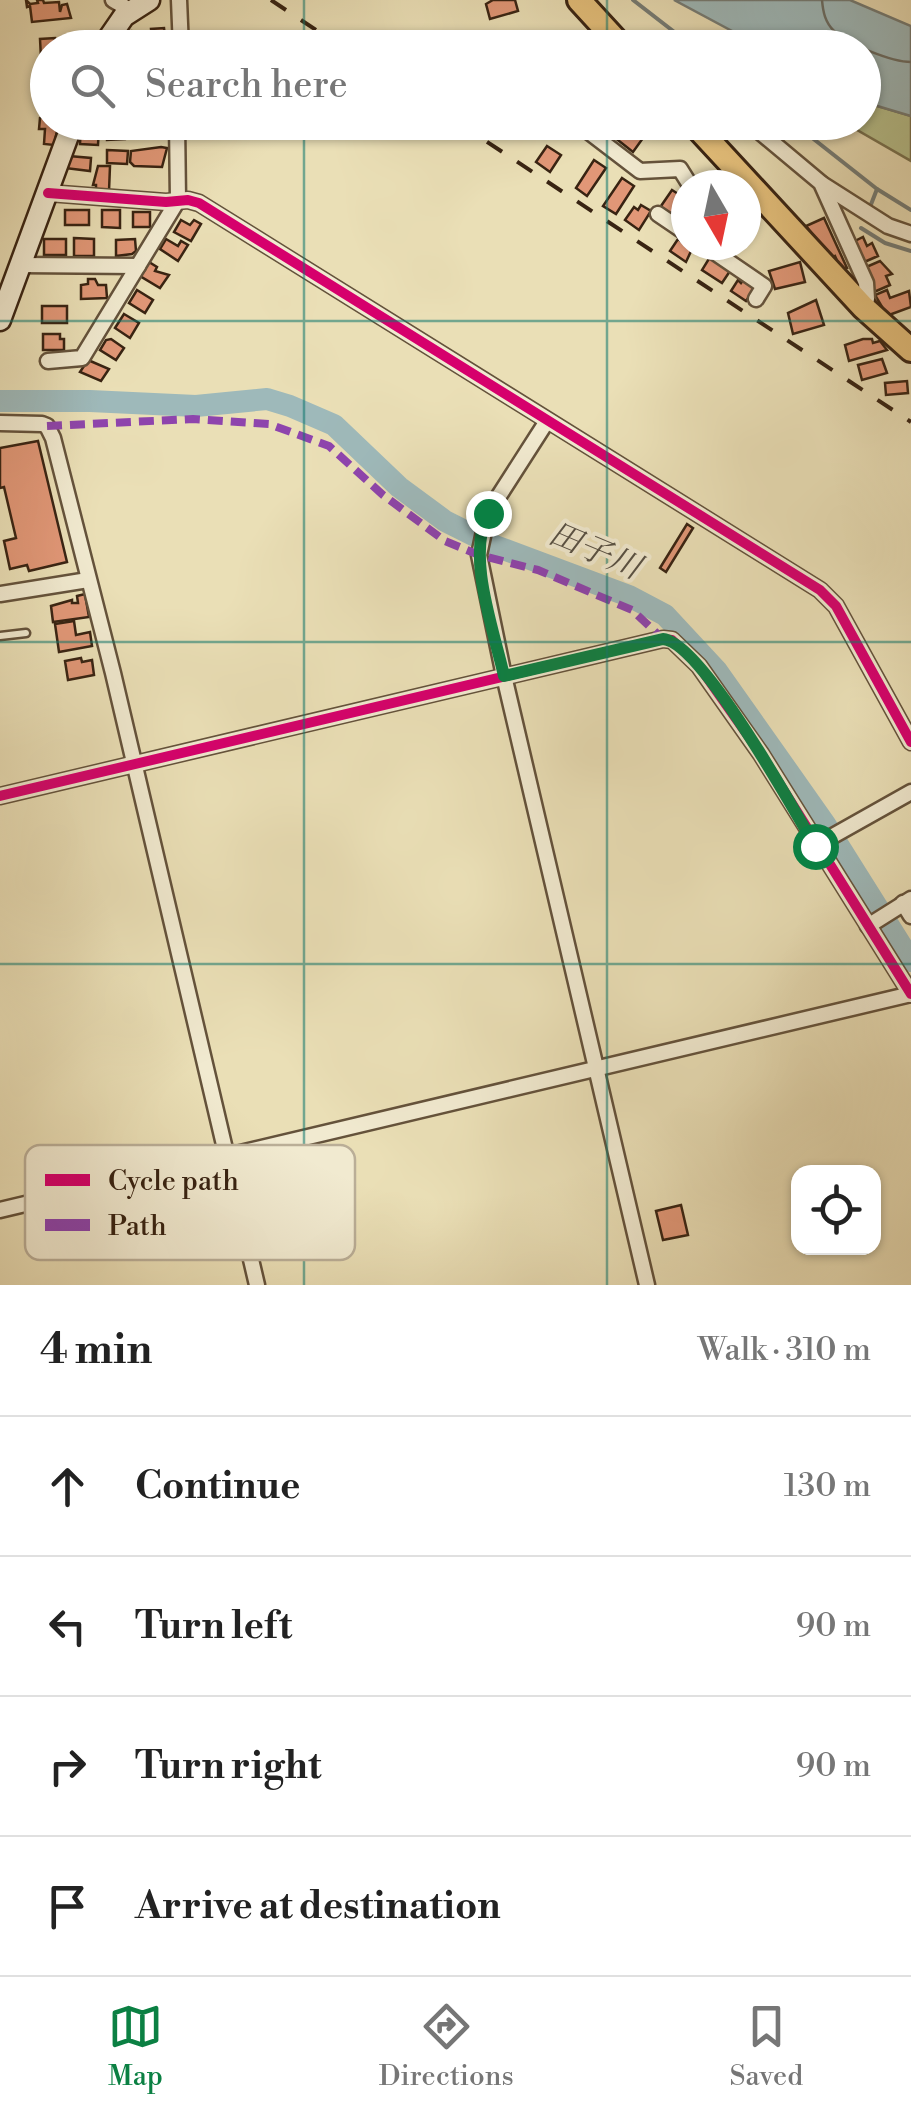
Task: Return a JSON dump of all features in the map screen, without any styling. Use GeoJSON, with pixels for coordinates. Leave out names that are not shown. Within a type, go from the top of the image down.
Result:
{"type":"FeatureCollection","features":[{"type":"Feature","properties":{"kind":"main road"},"geometry":{"type":"LineString","coordinates":[[579,0],[608,30]]}},
{"type":"Feature","properties":{"kind":"main road"},"geometry":{"type":"LineString","coordinates":[[709,140],[863,307],[910,351]]}},
{"type":"Feature","properties":{"kind":"street"},"geometry":{"type":"LineString","coordinates":[[179,0],[180,30]]}},
{"type":"Feature","properties":{"kind":"street"},"geometry":{"type":"LineString","coordinates":[[112,30],[130,3]]}},
{"type":"Feature","properties":{"kind":"street"},"geometry":{"type":"LineString","coordinates":[[0,320],[67,140]]}},
{"type":"Feature","properties":{"kind":"street"},"geometry":{"type":"LineString","coordinates":[[48,361],[82,358],[178,200],[177,140]]}},
{"type":"Feature","properties":{"kind":"street"},"geometry":{"type":"LineString","coordinates":[[600,140],[640,171],[681,170]]}},
{"type":"Feature","properties":{"kind":"street"},"geometry":{"type":"LineString","coordinates":[[770,140],[822,183],[888,226],[911,234]]}},
{"type":"Feature","properties":{"kind":"street"},"geometry":{"type":"LineString","coordinates":[[822,183],[866,283],[863,307]]}},
{"type":"Feature","properties":{"kind":"street"},"geometry":{"type":"LineString","coordinates":[[48,193],[199,204],[820,590],[836,606],[911,742]]}},
{"type":"Feature","properties":{"kind":"street"},"geometry":{"type":"LineString","coordinates":[[658,214],[671,223]]}},
{"type":"Feature","properties":{"kind":"street"},"geometry":{"type":"LineString","coordinates":[[726,260],[764,286],[756,299]]}},
{"type":"Feature","properties":{"kind":"street"},"geometry":{"type":"LineString","coordinates":[[20,265],[138,266]]}},
{"type":"Feature","properties":{"kind":"street"},"geometry":{"type":"LineString","coordinates":[[548,421],[484,522],[479,551],[504,676],[647,1285]]}},
{"type":"Feature","properties":{"kind":"street"},"geometry":{"type":"LineString","coordinates":[[0,423],[36,423],[50,431],[135,764],[224,1145]]}},
{"type":"Feature","properties":{"kind":"street"},"geometry":{"type":"LineString","coordinates":[[0,594],[88,580]]}},
{"type":"Feature","properties":{"kind":"street"},"geometry":{"type":"LineString","coordinates":[[0,796],[663,639],[672,640],[699,666],[729,707],[871,924],[911,994],[277,1145]]}},
{"type":"Feature","properties":{"kind":"street"},"geometry":{"type":"LineString","coordinates":[[819,844],[911,792]]}},
{"type":"Feature","properties":{"kind":"street"},"geometry":{"type":"LineString","coordinates":[[871,924],[904,907]]}},
{"type":"Feature","properties":{"kind":"street"},"geometry":{"type":"LineString","coordinates":[[0,1210],[25,1204]]}},
{"type":"Feature","properties":{"kind":"street"},"geometry":{"type":"LineString","coordinates":[[251,1260],[257,1285]]}},
{"type":"Feature","properties":{"kind":"lane"},"geometry":{"type":"LineString","coordinates":[[0,636],[26,633]]}},
{"type":"Feature","properties":{"kind":"green space"},"geometry":{"type":"Polygon","coordinates":[[[881,107],[911,116],[911,161],[875,140],[881,140],[881,107]]]}},
{"type":"Feature","properties":{"kind":"water"},"geometry":{"type":"Polygon","coordinates":[[[674,0],[850,0],[911,26],[911,116],[881,107],[881,30],[730,30],[674,0]]]}},
{"type":"Feature","properties":{"kind":"building"},"geometry":{"type":"Polygon","coordinates":[[[26,0],[30,4],[38,3],[37,0],[59,2],[60,12],[62,5],[67,4],[71,18],[32,22],[26,0]]]}},
{"type":"Feature","properties":{"kind":"building"},"geometry":{"type":"Polygon","coordinates":[[[493,0],[515,0],[518,11],[490,19],[486,4],[493,0]]]}},
{"type":"Feature","properties":{"kind":"building"},"geometry":{"type":"Polygon","coordinates":[[[80,140],[98,140],[98,145],[80,144],[80,140]]]}},
{"type":"Feature","properties":{"kind":"building"},"geometry":{"type":"Polygon","coordinates":[[[618,140],[642,140],[633,152],[618,140]]]}},
{"type":"Feature","properties":{"kind":"building"},"geometry":{"type":"Polygon","coordinates":[[[547,146],[561,155],[550,172],[536,162],[547,146]]]}},
{"type":"Feature","properties":{"kind":"building"},"geometry":{"type":"Polygon","coordinates":[[[167,148],[162,167],[134,166],[130,162],[131,151],[167,148]]]}},
{"type":"Feature","properties":{"kind":"building"},"geometry":{"type":"Polygon","coordinates":[[[107,150],[128,151],[127,164],[107,163],[107,150]]]}},
{"type":"Feature","properties":{"kind":"building"},"geometry":{"type":"Polygon","coordinates":[[[69,156],[91,158],[90,171],[65,168],[69,156]]]}},
{"type":"Feature","properties":{"kind":"building"},"geometry":{"type":"Polygon","coordinates":[[[594,160],[606,168],[587,196],[576,188],[594,160]]]}},
{"type":"Feature","properties":{"kind":"building"},"geometry":{"type":"Polygon","coordinates":[[[98,166],[110,166],[109,191],[96,190],[93,185],[98,166]]]}},
{"type":"Feature","properties":{"kind":"building"},"geometry":{"type":"Polygon","coordinates":[[[622,178],[634,186],[616,214],[603,206],[622,178]]]}},
{"type":"Feature","properties":{"kind":"building"},"geometry":{"type":"Polygon","coordinates":[[[671,191],[671,215],[659,209],[671,191]]]}},
{"type":"Feature","properties":{"kind":"building"},"geometry":{"type":"Polygon","coordinates":[[[641,205],[651,211],[639,230],[625,220],[634,207],[638,210],[641,205]]]}},
{"type":"Feature","properties":{"kind":"building"},"geometry":{"type":"Polygon","coordinates":[[[65,210],[89,210],[89,225],[65,225],[65,210]]]}},
{"type":"Feature","properties":{"kind":"building"},"geometry":{"type":"Polygon","coordinates":[[[102,210],[120,210],[120,228],[102,227],[102,210]]]}},
{"type":"Feature","properties":{"kind":"building"},"geometry":{"type":"Polygon","coordinates":[[[133,212],[150,212],[150,227],[133,227],[133,212]]]}},
{"type":"Feature","properties":{"kind":"building"},"geometry":{"type":"Polygon","coordinates":[[[824,218],[847,268],[841,270],[835,256],[831,258],[806,226],[824,218]]]}},
{"type":"Feature","properties":{"kind":"building"},"geometry":{"type":"Polygon","coordinates":[[[181,220],[190,225],[194,220],[201,224],[191,241],[174,232],[181,220]]]}},
{"type":"Feature","properties":{"kind":"building"},"geometry":{"type":"Polygon","coordinates":[[[863,237],[867,246],[872,243],[878,256],[862,263],[853,242],[863,237]]]}},
{"type":"Feature","properties":{"kind":"building"},"geometry":{"type":"Polygon","coordinates":[[[74,238],[94,239],[94,256],[74,256],[74,238]]]}},
{"type":"Feature","properties":{"kind":"building"},"geometry":{"type":"Polygon","coordinates":[[[44,239],[66,239],[66,255],[44,255],[44,239]]]}},
{"type":"Feature","properties":{"kind":"building"},"geometry":{"type":"Polygon","coordinates":[[[135,239],[136,251],[116,256],[116,240],[135,239]]]}},
{"type":"Feature","properties":{"kind":"building"},"geometry":{"type":"Polygon","coordinates":[[[166,239],[178,246],[181,241],[188,245],[178,261],[160,249],[166,239]]]}},
{"type":"Feature","properties":{"kind":"building"},"geometry":{"type":"Polygon","coordinates":[[[708,260],[714,260],[730,271],[722,283],[702,270],[708,260]]]}},
{"type":"Feature","properties":{"kind":"building"},"geometry":{"type":"Polygon","coordinates":[[[880,261],[892,274],[886,276],[890,285],[874,292],[864,268],[880,261]]]}},
{"type":"Feature","properties":{"kind":"building"},"geometry":{"type":"Polygon","coordinates":[[[149,262],[157,267],[155,271],[169,275],[160,288],[140,276],[149,262]]]}},
{"type":"Feature","properties":{"kind":"building"},"geometry":{"type":"Polygon","coordinates":[[[800,262],[805,282],[775,289],[769,271],[800,262]]]}},
{"type":"Feature","properties":{"kind":"building"},"geometry":{"type":"Polygon","coordinates":[[[88,279],[106,285],[107,298],[81,299],[81,285],[88,284],[88,279]]]}},
{"type":"Feature","properties":{"kind":"building"},"geometry":{"type":"Polygon","coordinates":[[[744,279],[756,287],[746,301],[731,291],[738,280],[741,283],[744,279]]]}},
{"type":"Feature","properties":{"kind":"building"},"geometry":{"type":"Polygon","coordinates":[[[137,290],[153,300],[145,313],[129,303],[137,290]]]}},
{"type":"Feature","properties":{"kind":"building"},"geometry":{"type":"Polygon","coordinates":[[[887,290],[890,298],[909,291],[911,307],[889,315],[875,295],[887,290]]]}},
{"type":"Feature","properties":{"kind":"building"},"geometry":{"type":"Polygon","coordinates":[[[816,300],[824,325],[793,334],[788,313],[816,300]]]}},
{"type":"Feature","properties":{"kind":"building"},"geometry":{"type":"Polygon","coordinates":[[[42,306],[67,306],[67,323],[42,323],[42,306]]]}},
{"type":"Feature","properties":{"kind":"building"},"geometry":{"type":"Polygon","coordinates":[[[124,314],[139,323],[130,338],[115,328],[124,314]]]}},
{"type":"Feature","properties":{"kind":"building"},"geometry":{"type":"Polygon","coordinates":[[[43,334],[60,334],[64,350],[43,350],[43,334]]]}},
{"type":"Feature","properties":{"kind":"building"},"geometry":{"type":"Polygon","coordinates":[[[111,339],[124,348],[116,360],[100,350],[111,339]]]}},
{"type":"Feature","properties":{"kind":"building"},"geometry":{"type":"Polygon","coordinates":[[[863,339],[880,341],[887,350],[849,361],[845,345],[863,339]]]}},
{"type":"Feature","properties":{"kind":"building"},"geometry":{"type":"Polygon","coordinates":[[[882,359],[887,373],[862,380],[858,365],[882,359]]]}},
{"type":"Feature","properties":{"kind":"building"},"geometry":{"type":"Polygon","coordinates":[[[88,360],[109,369],[101,381],[80,372],[88,360]]]}},
{"type":"Feature","properties":{"kind":"building"},"geometry":{"type":"Polygon","coordinates":[[[907,381],[908,393],[886,395],[885,383],[907,381]]]}},
{"type":"Feature","properties":{"kind":"building"},"geometry":{"type":"Polygon","coordinates":[[[38,441],[67,562],[29,571],[27,565],[10,569],[4,541],[16,538],[4,487],[0,488],[0,448],[38,441]]]}},
{"type":"Feature","properties":{"kind":"building"},"geometry":{"type":"Polygon","coordinates":[[[687,524],[693,528],[666,572],[660,568],[687,524]]]}},
{"type":"Feature","properties":{"kind":"building"},"geometry":{"type":"Polygon","coordinates":[[[85,594],[89,617],[53,622],[51,606],[72,600],[78,603],[77,596],[85,594]]]}},
{"type":"Feature","properties":{"kind":"building"},"geometry":{"type":"Polygon","coordinates":[[[74,621],[76,635],[90,632],[92,646],[59,652],[55,624],[74,621]]]}},
{"type":"Feature","properties":{"kind":"building"},"geometry":{"type":"Polygon","coordinates":[[[81,658],[82,662],[92,660],[94,675],[68,680],[65,661],[81,658]]]}},
{"type":"Feature","properties":{"kind":"building"},"geometry":{"type":"Polygon","coordinates":[[[681,1205],[688,1235],[663,1240],[656,1211],[681,1205]]]}},
{"type":"Feature","properties":{"kind":"waterway"},"geometry":{"type":"LineString","coordinates":[[633,0],[672,30]]}},
{"type":"Feature","properties":{"kind":"waterway"},"geometry":{"type":"LineString","coordinates":[[815,140],[877,189],[911,210]]}},
{"type":"Feature","properties":{"kind":"waterway"},"geometry":{"type":"LineString","coordinates":[[870,207],[877,189]]}},
{"type":"Feature","properties":{"kind":"waterway"},"geometry":{"type":"LineString","coordinates":[[861,228],[885,243],[911,251]]}},
{"type":"Feature","properties":{"kind":"waterway","name":"田子川"},"geometry":{"type":"LineString","coordinates":[[0,401],[196,406],[267,399],[290,406],[334,425],[399,487],[445,521],[495,546],[629,596],[665,615],[717,671],[825,824],[911,961]]}},
{"type":"Feature","properties":{"kind":"railway"},"geometry":{"type":"LineString","coordinates":[[271,0],[316,30]]}},
{"type":"Feature","properties":{"kind":"railway"},"geometry":{"type":"LineString","coordinates":[[484,140],[911,422]]}},
{"type":"Feature","properties":{"kind":"marked path"},"geometry":{"type":"LineString","coordinates":[[47,426],[193,419],[269,424],[329,446],[383,495],[445,541],[479,555],[538,570],[632,610],[663,639]]}},
{"type":"Feature","properties":{"kind":"cycle path"},"geometry":{"type":"LineString","coordinates":[[48,193],[199,203],[820,590],[836,606],[911,742]]}},
{"type":"Feature","properties":{"kind":"cycle path"},"geometry":{"type":"LineString","coordinates":[[0,796],[663,639],[672,640],[699,666],[761,754],[911,994]]}},
{"type":"Feature","properties":{"kind":"route"},"geometry":{"type":"LineString","coordinates":[[488,513],[479,555],[504,676],[672,640],[699,666],[729,707],[815,846]]}}]}
